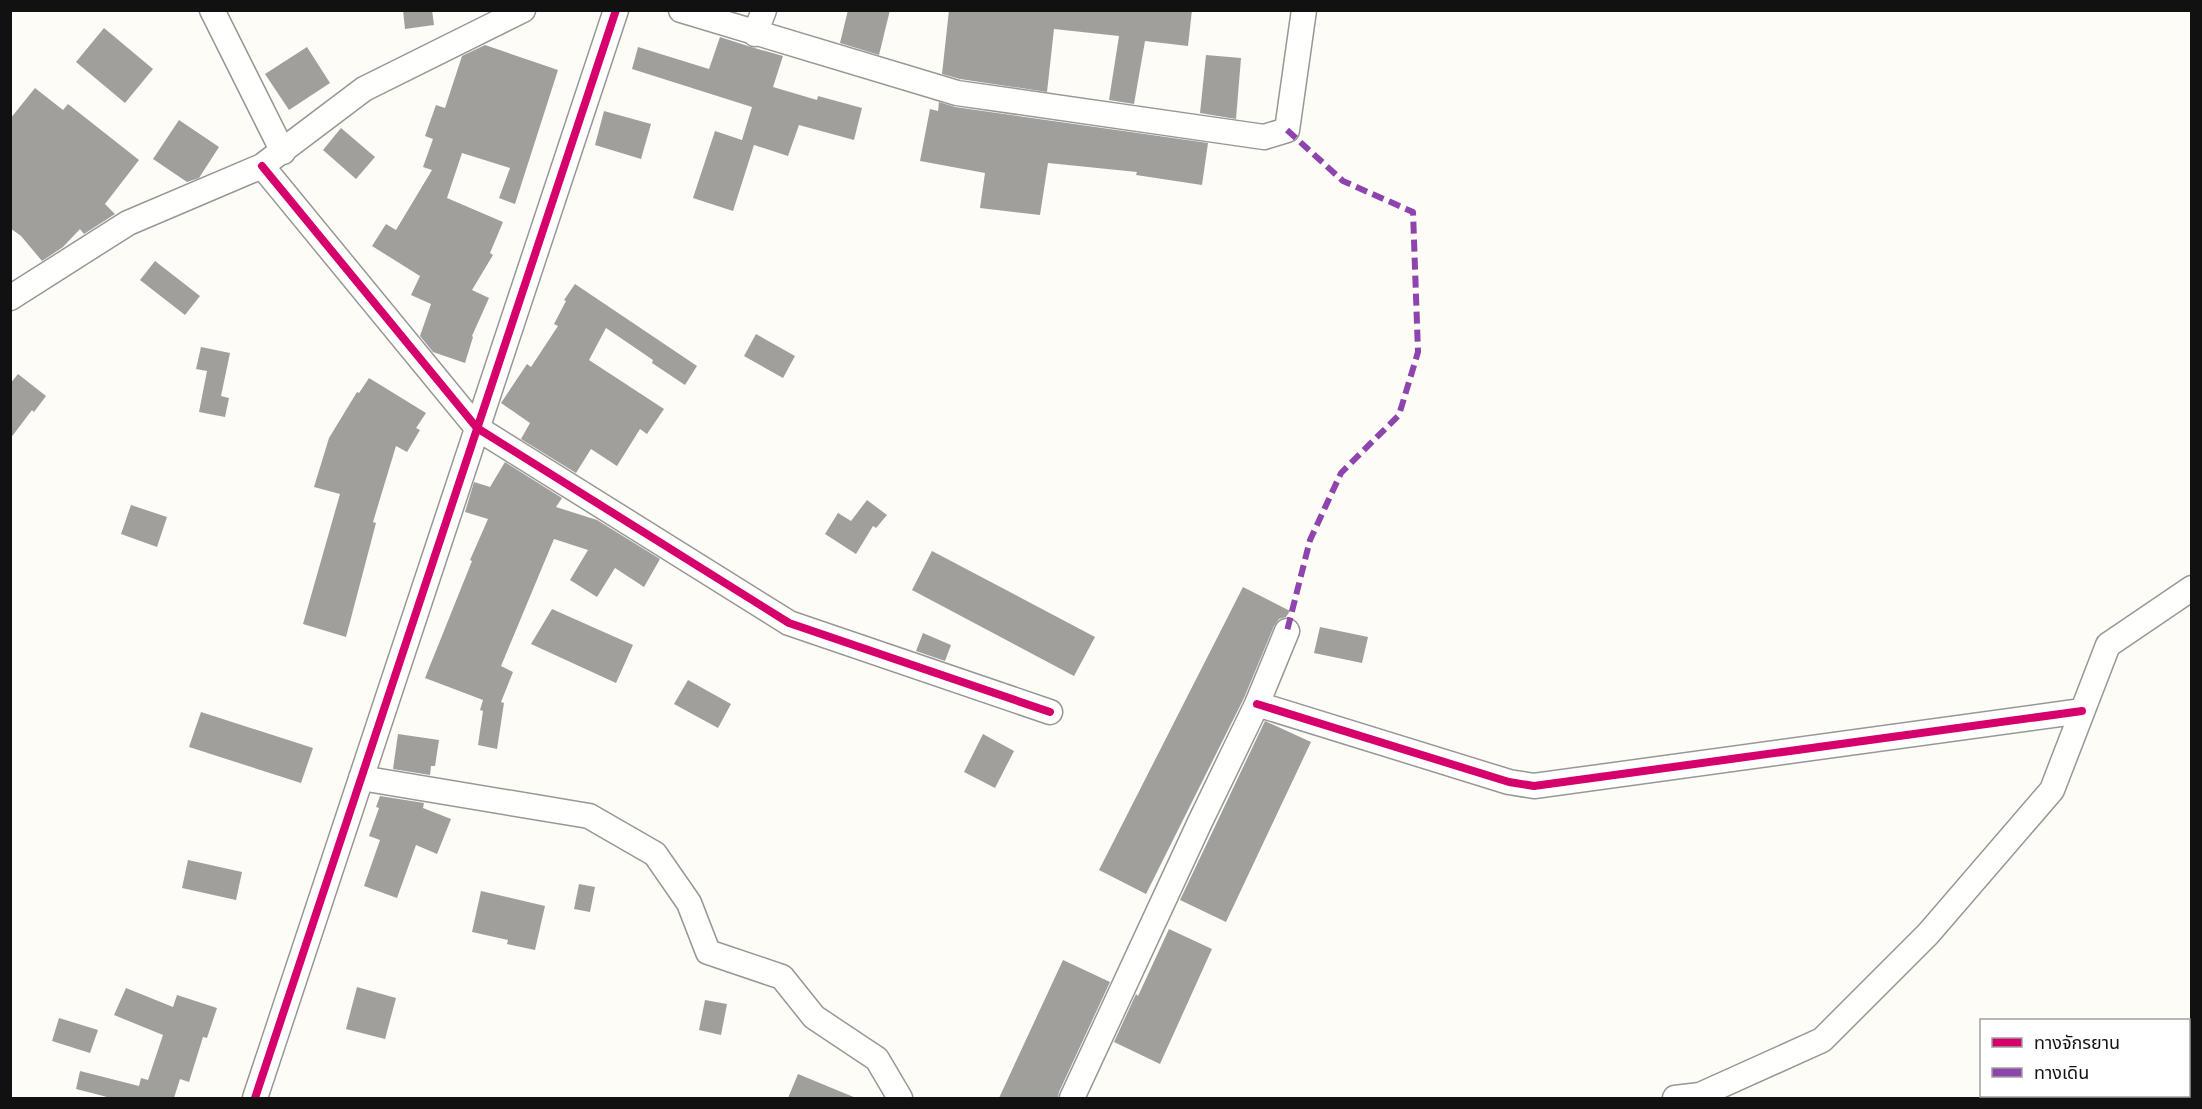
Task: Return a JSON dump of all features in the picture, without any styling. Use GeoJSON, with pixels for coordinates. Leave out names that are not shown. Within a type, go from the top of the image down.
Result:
{"type":"FeatureCollection","features":[{"type":"Feature","properties":{"kind":"street"},"geometry":{"type":"LineString","coordinates":[[212,10],[283,152]]}},
{"type":"Feature","properties":{"kind":"street"},"geometry":{"type":"LineString","coordinates":[[10,298],[128,223],[262,166],[364,88],[523,10]]}},
{"type":"Feature","properties":{"kind":"street"},"geometry":{"type":"LineString","coordinates":[[255,1098],[616,10]]}},
{"type":"Feature","properties":{"kind":"street"},"geometry":{"type":"LineString","coordinates":[[681,10],[957,93],[1264,137],[1287,130],[1304,10]]}},
{"type":"Feature","properties":{"kind":"street"},"geometry":{"type":"LineString","coordinates":[[755,34],[764,10]]}},
{"type":"Feature","properties":{"kind":"street"},"geometry":{"type":"LineString","coordinates":[[262,166],[477,428],[789,623],[1050,712]]}},
{"type":"Feature","properties":{"kind":"street"},"geometry":{"type":"LineString","coordinates":[[1675,1098],[1700,1095],[1822,1040],[1928,934],[2052,790],[2108,645],[2192,588]]}},
{"type":"Feature","properties":{"kind":"street"},"geometry":{"type":"LineString","coordinates":[[1072,1098],[1257,704],[1287,631]]}},
{"type":"Feature","properties":{"kind":"street"},"geometry":{"type":"LineString","coordinates":[[1257,704],[1509,782],[1534,786],[2082,711]]}},
{"type":"Feature","properties":{"kind":"street"},"geometry":{"type":"LineString","coordinates":[[361,778],[589,816],[655,854],[689,903],[708,952],[782,977],[814,1017],[878,1059],[900,1098]]}},
{"type":"Feature","properties":{"kind":"building"},"geometry":{"type":"Polygon","coordinates":[[[403,10],[432,10],[434,25],[405,29],[403,10]]]}},
{"type":"Feature","properties":{"kind":"building"},"geometry":{"type":"Polygon","coordinates":[[[848,10],[890,10],[879,55],[840,43],[848,10]]]}},
{"type":"Feature","properties":{"kind":"building"},"geometry":{"type":"Polygon","coordinates":[[[949,10],[1192,10],[1188,46],[1145,41],[1134,104],[1109,100],[1119,36],[1054,29],[1047,92],[960,79],[942,74],[949,10]]]}},
{"type":"Feature","properties":{"kind":"building"},"geometry":{"type":"Polygon","coordinates":[[[104,28],[153,69],[125,103],[76,62],[104,28]]]}},
{"type":"Feature","properties":{"kind":"building"},"geometry":{"type":"Polygon","coordinates":[[[720,37],[783,56],[773,87],[817,100],[818,96],[862,108],[854,140],[799,125],[788,156],[754,145],[733,211],[693,198],[715,131],[742,140],[752,107],[632,69],[638,47],[709,69],[720,37]]]}},
{"type":"Feature","properties":{"kind":"building"},"geometry":{"type":"Polygon","coordinates":[[[485,45],[558,70],[515,204],[499,198],[510,168],[462,153],[447,198],[503,222],[490,253],[493,255],[472,290],[489,298],[472,336],[465,363],[433,352],[420,336],[431,304],[411,295],[420,276],[372,246],[386,224],[396,230],[432,170],[423,167],[433,139],[425,136],[436,105],[445,108],[462,56],[485,45]]]}},
{"type":"Feature","properties":{"kind":"building"},"geometry":{"type":"Polygon","coordinates":[[[307,47],[330,83],[289,110],[265,74],[307,47]]]}},
{"type":"Feature","properties":{"kind":"building"},"geometry":{"type":"Polygon","coordinates":[[[1206,55],[1241,58],[1236,119],[1200,113],[1206,55]]]}},
{"type":"Feature","properties":{"kind":"building"},"geometry":{"type":"Polygon","coordinates":[[[35,88],[63,110],[68,104],[139,160],[105,204],[115,214],[84,234],[80,229],[63,247],[42,261],[21,236],[10,228],[10,119],[35,88]]]}},
{"type":"Feature","properties":{"kind":"building"},"geometry":{"type":"Polygon","coordinates":[[[939,102],[955,107],[1208,143],[1202,185],[1136,175],[1137,172],[1048,163],[1040,215],[980,208],[985,173],[920,161],[930,109],[938,111],[939,102]]]}},
{"type":"Feature","properties":{"kind":"building"},"geometry":{"type":"Polygon","coordinates":[[[604,111],[651,124],[641,159],[595,145],[604,111]]]}},
{"type":"Feature","properties":{"kind":"building"},"geometry":{"type":"Polygon","coordinates":[[[179,120],[219,147],[199,178],[187,182],[153,159],[179,120]]]}},
{"type":"Feature","properties":{"kind":"building"},"geometry":{"type":"Polygon","coordinates":[[[341,128],[375,157],[356,179],[323,150],[341,128]]]}},
{"type":"Feature","properties":{"kind":"building"},"geometry":{"type":"Polygon","coordinates":[[[155,261],[200,296],[185,315],[140,280],[155,261]]]}},
{"type":"Feature","properties":{"kind":"building"},"geometry":{"type":"Polygon","coordinates":[[[575,284],[697,366],[685,385],[606,328],[589,360],[664,409],[647,434],[640,429],[617,466],[591,449],[576,473],[521,439],[530,423],[501,403],[527,364],[531,367],[558,326],[554,324],[566,301],[564,300],[575,284]]]}},
{"type":"Feature","properties":{"kind":"building"},"geometry":{"type":"Polygon","coordinates":[[[756,334],[795,356],[783,378],[744,356],[756,334]]]}},
{"type":"Feature","properties":{"kind":"building"},"geometry":{"type":"Polygon","coordinates":[[[201,347],[230,353],[221,396],[229,398],[225,417],[199,412],[207,371],[196,369],[201,347]]]}},
{"type":"Feature","properties":{"kind":"building"},"geometry":{"type":"Polygon","coordinates":[[[18,374],[46,396],[10,439],[10,384],[18,374]]]}},
{"type":"Feature","properties":{"kind":"building"},"geometry":{"type":"Polygon","coordinates":[[[369,378],[426,413],[416,428],[420,430],[407,452],[396,446],[373,522],[376,523],[346,637],[303,624],[340,494],[314,487],[329,438],[357,392],[359,393],[369,378]]]}},
{"type":"Feature","properties":{"kind":"building"},"geometry":{"type":"Polygon","coordinates":[[[505,462],[562,498],[556,507],[597,520],[660,559],[644,587],[615,568],[597,597],[570,580],[588,550],[554,539],[501,666],[513,672],[501,702],[504,703],[497,749],[478,745],[483,711],[480,710],[483,700],[425,678],[488,519],[465,512],[474,482],[490,487],[505,462]]]}},
{"type":"Feature","properties":{"kind":"building"},"geometry":{"type":"Polygon","coordinates":[[[867,500],[887,515],[876,528],[873,526],[856,554],[825,534],[838,513],[851,521],[867,500]]]}},
{"type":"Feature","properties":{"kind":"building"},"geometry":{"type":"Polygon","coordinates":[[[131,505],[167,517],[157,547],[121,534],[131,505]]]}},
{"type":"Feature","properties":{"kind":"building"},"geometry":{"type":"Polygon","coordinates":[[[932,551],[1095,637],[1074,676],[912,590],[932,551]]]}},
{"type":"Feature","properties":{"kind":"building"},"geometry":{"type":"Polygon","coordinates":[[[1243,587],[1290,611],[1274,626],[1244,698],[1146,894],[1099,870],[1243,587]]]}},
{"type":"Feature","properties":{"kind":"building"},"geometry":{"type":"Polygon","coordinates":[[[552,609],[633,645],[616,683],[531,644],[552,609]]]}},
{"type":"Feature","properties":{"kind":"building"},"geometry":{"type":"Polygon","coordinates":[[[1320,627],[1368,637],[1362,663],[1314,653],[1320,627]]]}},
{"type":"Feature","properties":{"kind":"building"},"geometry":{"type":"Polygon","coordinates":[[[923,633],[951,645],[945,661],[916,651],[923,633]]]}},
{"type":"Feature","properties":{"kind":"building"},"geometry":{"type":"Polygon","coordinates":[[[688,680],[731,704],[718,728],[674,704],[688,680]]]}},
{"type":"Feature","properties":{"kind":"building"},"geometry":{"type":"Polygon","coordinates":[[[201,712],[313,748],[301,783],[189,747],[201,712]]]}},
{"type":"Feature","properties":{"kind":"building"},"geometry":{"type":"Polygon","coordinates":[[[1265,721],[1311,742],[1226,922],[1180,900],[1265,721]]]}},
{"type":"Feature","properties":{"kind":"building"},"geometry":{"type":"Polygon","coordinates":[[[398,734],[439,740],[435,766],[431,766],[430,775],[393,769],[398,734]]]}},
{"type":"Feature","properties":{"kind":"building"},"geometry":{"type":"Polygon","coordinates":[[[983,734],[1014,751],[995,788],[964,772],[983,734]]]}},
{"type":"Feature","properties":{"kind":"building"},"geometry":{"type":"Polygon","coordinates":[[[380,796],[424,803],[423,808],[451,819],[437,854],[416,845],[397,898],[364,886],[380,840],[369,836],[379,808],[376,807],[380,796]]]}},
{"type":"Feature","properties":{"kind":"building"},"geometry":{"type":"Polygon","coordinates":[[[188,860],[242,872],[236,900],[182,888],[188,860]]]}},
{"type":"Feature","properties":{"kind":"building"},"geometry":{"type":"Polygon","coordinates":[[[579,884],[595,887],[590,912],[574,909],[579,884]]]}},
{"type":"Feature","properties":{"kind":"building"},"geometry":{"type":"Polygon","coordinates":[[[481,891],[545,906],[535,950],[507,944],[508,940],[472,932],[481,891]]]}},
{"type":"Feature","properties":{"kind":"building"},"geometry":{"type":"Polygon","coordinates":[[[1169,929],[1212,949],[1160,1064],[1114,1042],[1169,929]]]}},
{"type":"Feature","properties":{"kind":"building"},"geometry":{"type":"Polygon","coordinates":[[[1063,960],[1110,982],[1058,1098],[999,1098],[1063,960]]]}},
{"type":"Feature","properties":{"kind":"building"},"geometry":{"type":"Polygon","coordinates":[[[357,987],[396,998],[385,1039],[346,1029],[357,987]]]}},
{"type":"Feature","properties":{"kind":"building"},"geometry":{"type":"Polygon","coordinates":[[[126,988],[173,1007],[177,995],[217,1008],[207,1038],[203,1037],[189,1082],[180,1079],[174,1098],[111,1098],[76,1089],[80,1071],[139,1086],[141,1078],[148,1080],[163,1035],[114,1015],[126,988]]]}},
{"type":"Feature","properties":{"kind":"building"},"geometry":{"type":"Polygon","coordinates":[[[705,1000],[727,1004],[721,1035],[699,1030],[705,1000]]]}},
{"type":"Feature","properties":{"kind":"building"},"geometry":{"type":"Polygon","coordinates":[[[59,1018],[98,1030],[90,1053],[52,1041],[59,1018]]]}},
{"type":"Feature","properties":{"kind":"building"},"geometry":{"type":"Polygon","coordinates":[[[798,1074],[856,1098],[788,1098],[798,1074]]]}},
{"type":"Feature","properties":{"kind":"marked path"},"geometry":{"type":"LineString","coordinates":[[1287,130],[1343,181],[1413,212],[1418,352],[1399,415],[1341,473],[1310,540],[1287,631]]}},
{"type":"Feature","properties":{"kind":"cycle path"},"geometry":{"type":"LineString","coordinates":[[255,1098],[616,10]]}},
{"type":"Feature","properties":{"kind":"cycle path"},"geometry":{"type":"LineString","coordinates":[[262,166],[477,428],[789,623],[1050,712]]}},
{"type":"Feature","properties":{"kind":"cycle path"},"geometry":{"type":"LineString","coordinates":[[1257,704],[1509,782],[1534,786],[2082,711]]}}]}
